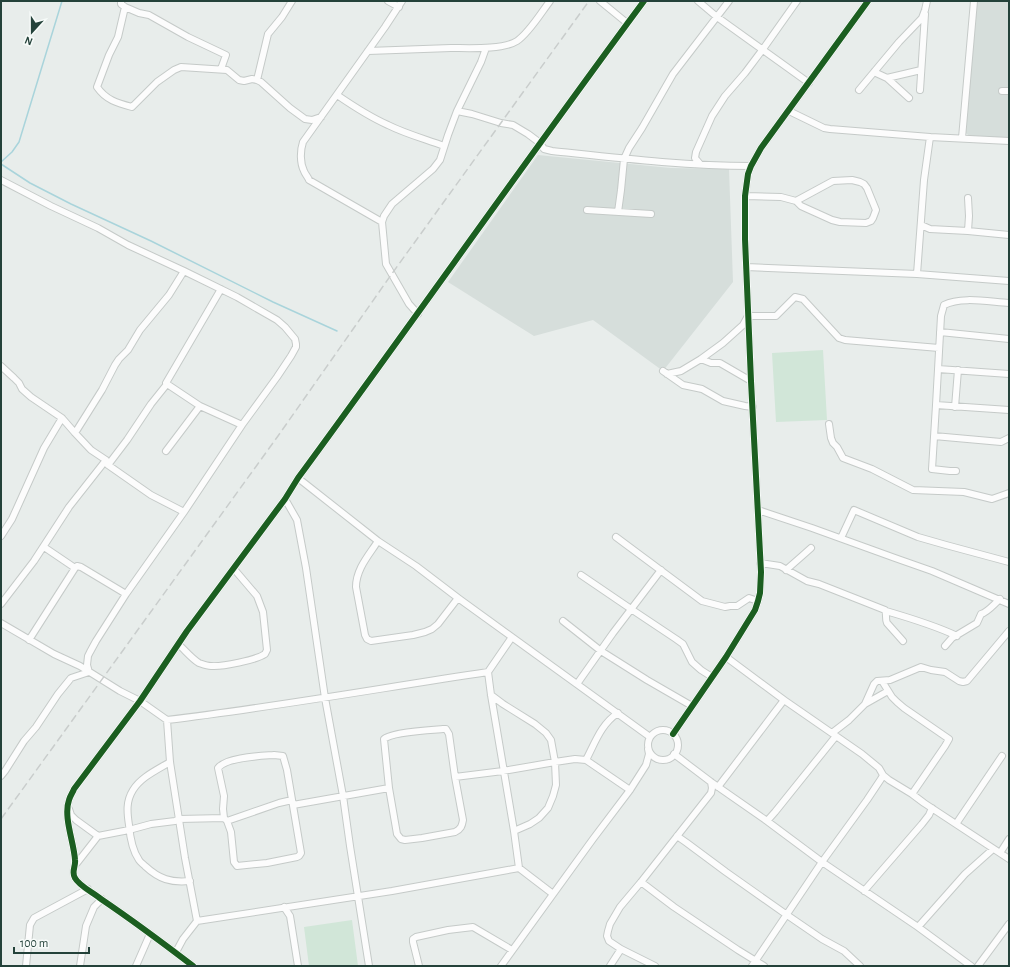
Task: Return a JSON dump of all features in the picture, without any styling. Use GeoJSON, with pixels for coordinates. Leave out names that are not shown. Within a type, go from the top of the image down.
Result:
{"type":"FeatureCollection","features":[{"type":"Feature","properties":{"kind":"street"},"geometry":{"type":"LineString","coordinates":[[257,80],[268,34],[282,18],[292,1]]}},
{"type":"Feature","properties":{"kind":"street"},"geometry":{"type":"LineString","coordinates":[[382,222],[309,180],[304,171],[301,149],[303,142],[400,4],[388,1]]}},
{"type":"Feature","properties":{"kind":"street"},"geometry":{"type":"LineString","coordinates":[[368,50],[486,48],[508,45],[517,41],[524,35],[550,1]]}},
{"type":"Feature","properties":{"kind":"street"},"geometry":{"type":"LineString","coordinates":[[600,1],[627,23]]}},
{"type":"Feature","properties":{"kind":"street"},"geometry":{"type":"LineString","coordinates":[[193,966],[176,952],[80,884],[75,878],[73,874],[75,863],[73,844],[67,810],[69,800],[74,789],[140,701],[178,644],[285,500],[298,478],[644,1]]}},
{"type":"Feature","properties":{"kind":"street"},"geometry":{"type":"LineString","coordinates":[[698,1],[809,83]]}},
{"type":"Feature","properties":{"kind":"street"},"geometry":{"type":"LineString","coordinates":[[618,212],[624,159],[629,148],[673,74],[729,1]]}},
{"type":"Feature","properties":{"kind":"street"},"geometry":{"type":"LineString","coordinates":[[700,164],[695,158],[696,152],[712,116],[725,96],[745,73],[797,1]]}},
{"type":"Feature","properties":{"kind":"street"},"geometry":{"type":"LineString","coordinates":[[673,734],[748,622],[755,610],[760,593],[758,510],[745,238],[745,196],[748,174],[761,148],[868,1]]}},
{"type":"Feature","properties":{"kind":"street"},"geometry":{"type":"LineString","coordinates":[[859,90],[899,42],[922,18],[927,1]]}},
{"type":"Feature","properties":{"kind":"street"},"geometry":{"type":"LineString","coordinates":[[962,138],[974,1]]}},
{"type":"Feature","properties":{"kind":"street"},"geometry":{"type":"LineString","coordinates":[[221,69],[226,55],[188,37],[149,15],[139,13],[123,4],[118,37],[109,55],[97,87],[113,101],[132,107],[156,82],[181,67],[221,69],[227,70],[239,80],[244,81],[252,79],[261,82],[290,108],[305,119],[309,120],[321,117]]}},
{"type":"Feature","properties":{"kind":"street"},"geometry":{"type":"LineString","coordinates":[[920,90],[925,10]]}},
{"type":"Feature","properties":{"kind":"street"},"geometry":{"type":"LineString","coordinates":[[418,314],[409,304],[386,264],[382,222],[392,204],[433,169],[440,160],[457,111],[481,62],[486,48]]}},
{"type":"Feature","properties":{"kind":"street"},"geometry":{"type":"LineString","coordinates":[[887,78],[921,70]]}},
{"type":"Feature","properties":{"kind":"street"},"geometry":{"type":"LineString","coordinates":[[874,72],[887,78],[909,98]]}},
{"type":"Feature","properties":{"kind":"street"},"geometry":{"type":"LineString","coordinates":[[1002,91],[1009,91]]}},
{"type":"Feature","properties":{"kind":"street"},"geometry":{"type":"LineString","coordinates":[[337,95],[372,117],[388,125],[444,146]]}},
{"type":"Feature","properties":{"kind":"street"},"geometry":{"type":"LineString","coordinates":[[789,110],[824,128],[830,129],[930,137],[1009,141]]}},
{"type":"Feature","properties":{"kind":"street"},"geometry":{"type":"LineString","coordinates":[[457,111],[514,125],[540,143],[544,149],[552,151],[624,159],[724,166],[751,166]]}},
{"type":"Feature","properties":{"kind":"street"},"geometry":{"type":"LineString","coordinates":[[918,274],[924,180],[930,137]]}},
{"type":"Feature","properties":{"kind":"street"},"geometry":{"type":"LineString","coordinates":[[1,180],[98,228],[128,245],[221,288],[277,320],[295,339],[296,344],[291,356],[277,377],[242,425],[184,512],[126,594],[90,652],[87,665],[89,672]]}},
{"type":"Feature","properties":{"kind":"street"},"geometry":{"type":"LineString","coordinates":[[745,196],[781,198],[796,201],[801,206],[840,222],[871,222],[876,210],[864,184],[852,180],[833,181],[796,201]]}},
{"type":"Feature","properties":{"kind":"street"},"geometry":{"type":"LineString","coordinates":[[968,198],[970,216],[968,231]]}},
{"type":"Feature","properties":{"kind":"street"},"geometry":{"type":"LineString","coordinates":[[587,210],[651,214]]}},
{"type":"Feature","properties":{"kind":"street"},"geometry":{"type":"LineString","coordinates":[[921,225],[930,229],[1009,235]]}},
{"type":"Feature","properties":{"kind":"street"},"geometry":{"type":"LineString","coordinates":[[746,267],[918,274],[1009,281]]}},
{"type":"Feature","properties":{"kind":"street"},"geometry":{"type":"LineString","coordinates":[[75,433],[102,390],[115,364],[128,350],[140,330],[169,295],[184,271]]}},
{"type":"Feature","properties":{"kind":"street"},"geometry":{"type":"LineString","coordinates":[[1,604],[44,547],[69,507],[131,435],[151,404],[167,384],[166,383],[172,372],[221,288]]}},
{"type":"Feature","properties":{"kind":"street"},"geometry":{"type":"LineString","coordinates":[[748,316],[776,316],[796,297],[800,297],[839,338],[845,340],[938,348]]}},
{"type":"Feature","properties":{"kind":"street"},"geometry":{"type":"LineString","coordinates":[[956,471],[932,469],[938,348],[941,316],[944,305],[956,301],[969,300],[1009,303]]}},
{"type":"Feature","properties":{"kind":"street"},"geometry":{"type":"LineString","coordinates":[[748,316],[743,324],[723,343],[701,359],[681,371],[665,372],[683,385],[702,389],[723,401],[752,407]]}},
{"type":"Feature","properties":{"kind":"street"},"geometry":{"type":"LineString","coordinates":[[940,332],[1009,339]]}},
{"type":"Feature","properties":{"kind":"street"},"geometry":{"type":"LineString","coordinates":[[701,359],[720,363],[751,381]]}},
{"type":"Feature","properties":{"kind":"street"},"geometry":{"type":"LineString","coordinates":[[1,366],[31,397],[62,418],[91,450],[107,463],[151,495],[184,512]]}},
{"type":"Feature","properties":{"kind":"street"},"geometry":{"type":"LineString","coordinates":[[938,369],[1009,374]]}},
{"type":"Feature","properties":{"kind":"street"},"geometry":{"type":"LineString","coordinates":[[955,407],[958,370]]}},
{"type":"Feature","properties":{"kind":"street"},"geometry":{"type":"LineString","coordinates":[[167,384],[200,406],[242,425]]}},
{"type":"Feature","properties":{"kind":"street"},"geometry":{"type":"LineString","coordinates":[[936,405],[1009,410]]}},
{"type":"Feature","properties":{"kind":"street"},"geometry":{"type":"LineString","coordinates":[[166,451],[200,406]]}},
{"type":"Feature","properties":{"kind":"street"},"geometry":{"type":"LineString","coordinates":[[1,536],[12,519],[44,448],[62,418]]}},
{"type":"Feature","properties":{"kind":"street"},"geometry":{"type":"LineString","coordinates":[[829,424],[833,443],[843,458],[872,469],[913,490],[964,492],[992,499],[1009,493]]}},
{"type":"Feature","properties":{"kind":"street"},"geometry":{"type":"LineString","coordinates":[[934,436],[1001,442],[1009,438]]}},
{"type":"Feature","properties":{"kind":"street"},"geometry":{"type":"LineString","coordinates":[[298,478],[378,541],[416,566],[650,737]]}},
{"type":"Feature","properties":{"kind":"street"},"geometry":{"type":"LineString","coordinates":[[285,500],[297,520],[311,597],[325,698],[343,796],[369,966]]}},
{"type":"Feature","properties":{"kind":"street"},"geometry":{"type":"LineString","coordinates":[[758,510],[932,571],[1009,604]]}},
{"type":"Feature","properties":{"kind":"street"},"geometry":{"type":"LineString","coordinates":[[841,538],[854,510],[918,537],[946,546],[1009,562]]}},
{"type":"Feature","properties":{"kind":"street"},"geometry":{"type":"LineString","coordinates":[[616,537],[702,601],[719,604],[725,607],[737,606],[749,598],[758,601]]}},
{"type":"Feature","properties":{"kind":"street"},"geometry":{"type":"LineString","coordinates":[[378,541],[358,572],[356,579],[356,587],[365,636],[367,639],[371,641],[425,632],[432,629],[438,624],[458,598]]}},
{"type":"Feature","properties":{"kind":"street"},"geometry":{"type":"LineString","coordinates":[[44,547],[75,568]]}},
{"type":"Feature","properties":{"kind":"street"},"geometry":{"type":"LineString","coordinates":[[786,570],[811,548]]}},
{"type":"Feature","properties":{"kind":"street"},"geometry":{"type":"LineString","coordinates":[[760,563],[780,566],[807,581],[819,584],[886,611],[941,628],[957,636]]}},
{"type":"Feature","properties":{"kind":"street"},"geometry":{"type":"LineString","coordinates":[[29,640],[77,566],[126,594]]}},
{"type":"Feature","properties":{"kind":"street"},"geometry":{"type":"LineString","coordinates":[[178,644],[199,663],[212,666],[240,662],[265,654],[267,650],[263,612],[258,596],[234,569]]}},
{"type":"Feature","properties":{"kind":"street"},"geometry":{"type":"LineString","coordinates":[[577,684],[660,570]]}},
{"type":"Feature","properties":{"kind":"street"},"geometry":{"type":"LineString","coordinates":[[582,575],[683,644],[692,662],[712,677]]}},
{"type":"Feature","properties":{"kind":"street"},"geometry":{"type":"LineString","coordinates":[[945,646],[952,638],[977,623],[981,614],[986,612],[1000,599]]}},
{"type":"Feature","properties":{"kind":"street"},"geometry":{"type":"LineString","coordinates":[[886,611],[886,622],[903,641]]}},
{"type":"Feature","properties":{"kind":"street"},"geometry":{"type":"LineString","coordinates":[[563,621],[601,651],[692,706]]}},
{"type":"Feature","properties":{"kind":"street"},"geometry":{"type":"LineString","coordinates":[[1,624],[54,654],[80,666],[120,691],[140,701],[167,720],[325,698],[392,686],[488,672]]}},
{"type":"Feature","properties":{"kind":"street"},"geometry":{"type":"LineString","coordinates":[[865,704],[874,684],[877,681],[890,680],[921,667],[945,672],[959,681],[967,681],[1009,631]]}},
{"type":"Feature","properties":{"kind":"street"},"geometry":{"type":"LineString","coordinates":[[512,637],[488,672],[503,771],[519,868],[553,894]]}},
{"type":"Feature","properties":{"kind":"street"},"geometry":{"type":"LineString","coordinates":[[726,657],[784,700],[862,754],[879,768],[882,774],[889,780],[1009,859]]}},
{"type":"Feature","properties":{"kind":"street"},"geometry":{"type":"LineString","coordinates":[[1,776],[24,741],[36,727],[58,694],[71,678],[89,672]]}},
{"type":"Feature","properties":{"kind":"street"},"geometry":{"type":"LineString","coordinates":[[882,681],[892,697],[904,708],[947,736],[949,739],[938,758],[912,794]]}},
{"type":"Feature","properties":{"kind":"street"},"geometry":{"type":"LineString","coordinates":[[767,821],[834,735],[865,704],[888,691]]}},
{"type":"Feature","properties":{"kind":"street"},"geometry":{"type":"LineString","coordinates":[[491,695],[546,733],[551,740],[555,762],[556,785],[548,808],[539,818],[514,831]]}},
{"type":"Feature","properties":{"kind":"street"},"geometry":{"type":"LineString","coordinates":[[655,966],[621,949],[609,941],[607,936],[608,931],[620,907],[711,793],[719,788],[784,700]]}},
{"type":"Feature","properties":{"kind":"street"},"geometry":{"type":"LineString","coordinates":[[586,760],[604,726],[618,714]]}},
{"type":"Feature","properties":{"kind":"street"},"geometry":{"type":"LineString","coordinates":[[167,720],[170,762],[197,921]]}},
{"type":"Feature","properties":{"kind":"street"},"geometry":{"type":"LineString","coordinates":[[443,728],[446,729],[449,734],[463,820],[462,826],[455,832],[422,838],[405,840],[399,837],[397,834],[389,788],[384,739],[387,737],[408,733],[443,728]]}},
{"type":"Feature","properties":{"kind":"street"},"geometry":{"type":"LineString","coordinates":[[501,966],[630,790],[648,760],[648,742],[650,737],[656,732],[663,730],[673,734],[677,742],[677,749],[674,754],[669,758],[651,762],[646,765]]}},
{"type":"Feature","properties":{"kind":"street"},"geometry":{"type":"LineString","coordinates":[[648,749],[653,756],[662,759]]}},
{"type":"Feature","properties":{"kind":"street"},"geometry":{"type":"LineString","coordinates":[[674,754],[822,862],[918,927],[971,966]]}},
{"type":"Feature","properties":{"kind":"street"},"geometry":{"type":"LineString","coordinates":[[274,755],[284,756],[292,802],[300,847],[299,856],[267,863],[237,866],[234,862],[231,832],[225,819],[223,809],[224,796],[218,768],[221,764],[246,757],[274,755]]}},
{"type":"Feature","properties":{"kind":"street"},"geometry":{"type":"LineString","coordinates":[[956,824],[1002,756]]}},
{"type":"Feature","properties":{"kind":"street"},"geometry":{"type":"LineString","coordinates":[[455,777],[575,759],[586,760],[630,790]]}},
{"type":"Feature","properties":{"kind":"street"},"geometry":{"type":"LineString","coordinates":[[170,762],[139,782],[133,790],[128,800],[127,808],[129,830],[133,849],[139,861],[150,871],[163,879],[181,882],[190,881]]}},
{"type":"Feature","properties":{"kind":"street"},"geometry":{"type":"LineString","coordinates":[[754,964],[822,862],[867,800],[881,779],[882,774]]}},
{"type":"Feature","properties":{"kind":"street"},"geometry":{"type":"LineString","coordinates":[[711,782],[711,793]]}},
{"type":"Feature","properties":{"kind":"street"},"geometry":{"type":"LineString","coordinates":[[75,863],[81,859],[98,836],[179,819],[225,819],[279,803],[343,796],[389,788]]}},
{"type":"Feature","properties":{"kind":"street"},"geometry":{"type":"LineString","coordinates":[[68,805],[71,815],[98,836]]}},
{"type":"Feature","properties":{"kind":"street"},"geometry":{"type":"LineString","coordinates":[[864,891],[929,816],[932,808]]}},
{"type":"Feature","properties":{"kind":"street"},"geometry":{"type":"LineString","coordinates":[[677,836],[787,915],[822,939],[844,951],[860,966]]}},
{"type":"Feature","properties":{"kind":"street"},"geometry":{"type":"LineString","coordinates":[[1000,853],[1009,839]]}},
{"type":"Feature","properties":{"kind":"street"},"geometry":{"type":"LineString","coordinates":[[918,927],[965,874],[993,849]]}},
{"type":"Feature","properties":{"kind":"street"},"geometry":{"type":"LineString","coordinates":[[176,952],[183,939],[197,921],[470,878],[519,868]]}},
{"type":"Feature","properties":{"kind":"street"},"geometry":{"type":"LineString","coordinates":[[641,882],[674,907],[738,950],[754,964],[764,966]]}},
{"type":"Feature","properties":{"kind":"street"},"geometry":{"type":"LineString","coordinates":[[26,966],[30,925],[34,918],[88,889]]}},
{"type":"Feature","properties":{"kind":"street"},"geometry":{"type":"LineString","coordinates":[[80,966],[86,926],[94,907],[102,899]]}},
{"type":"Feature","properties":{"kind":"street"},"geometry":{"type":"LineString","coordinates":[[284,907],[290,916],[298,966]]}},
{"type":"Feature","properties":{"kind":"street"},"geometry":{"type":"LineString","coordinates":[[978,966],[1009,924]]}},
{"type":"Feature","properties":{"kind":"street"},"geometry":{"type":"LineString","coordinates":[[419,966],[413,939],[448,930],[474,928],[512,950]]}},
{"type":"Feature","properties":{"kind":"street"},"geometry":{"type":"LineString","coordinates":[[136,966],[150,934]]}},
{"type":"Feature","properties":{"kind":"street"},"geometry":{"type":"LineString","coordinates":[[610,966],[621,949]]}},
{"type":"Feature","properties":{"kind":"shaded area"},"geometry":{"type":"Polygon","coordinates":[[[976,1],[1009,1],[1009,139],[969,136],[966,133],[976,1]]]}},
{"type":"Feature","properties":{"kind":"shaded area"},"geometry":{"type":"Polygon","coordinates":[[[538,155],[671,168],[729,169],[733,282],[663,371],[593,320],[534,336],[448,282],[538,155]]]}},
{"type":"Feature","properties":{"kind":"green space"},"geometry":{"type":"Polygon","coordinates":[[[823,350],[827,420],[776,422],[772,353],[823,350]]]}},
{"type":"Feature","properties":{"kind":"green space"},"geometry":{"type":"Polygon","coordinates":[[[352,920],[358,966],[309,966],[304,927],[352,920]]]}},
{"type":"Feature","properties":{"kind":"waterway"},"geometry":{"type":"LineString","coordinates":[[1,162],[12,152],[19,142],[62,1]]}},
{"type":"Feature","properties":{"kind":"waterway"},"geometry":{"type":"LineString","coordinates":[[1,164],[30,183],[71,204],[151,241],[273,302],[337,331]]}},
{"type":"Feature","properties":{"kind":"railway"},"geometry":{"type":"LineString","coordinates":[[1,819],[278,436],[391,275],[589,1]]}},
{"type":"Feature","properties":{"kind":"cycle path"},"geometry":{"type":"LineString","coordinates":[[193,966],[136,923],[83,887],[77,881],[73,874],[75,860],[67,814],[67,807],[70,797],[74,789],[140,701],[187,631],[285,499],[298,478],[644,1]]}},
{"type":"Feature","properties":{"kind":"cycle path"},"geometry":{"type":"LineString","coordinates":[[673,734],[726,657],[755,610],[760,593],[761,572],[745,239],[745,196],[748,174],[761,148],[868,1]]}}]}
